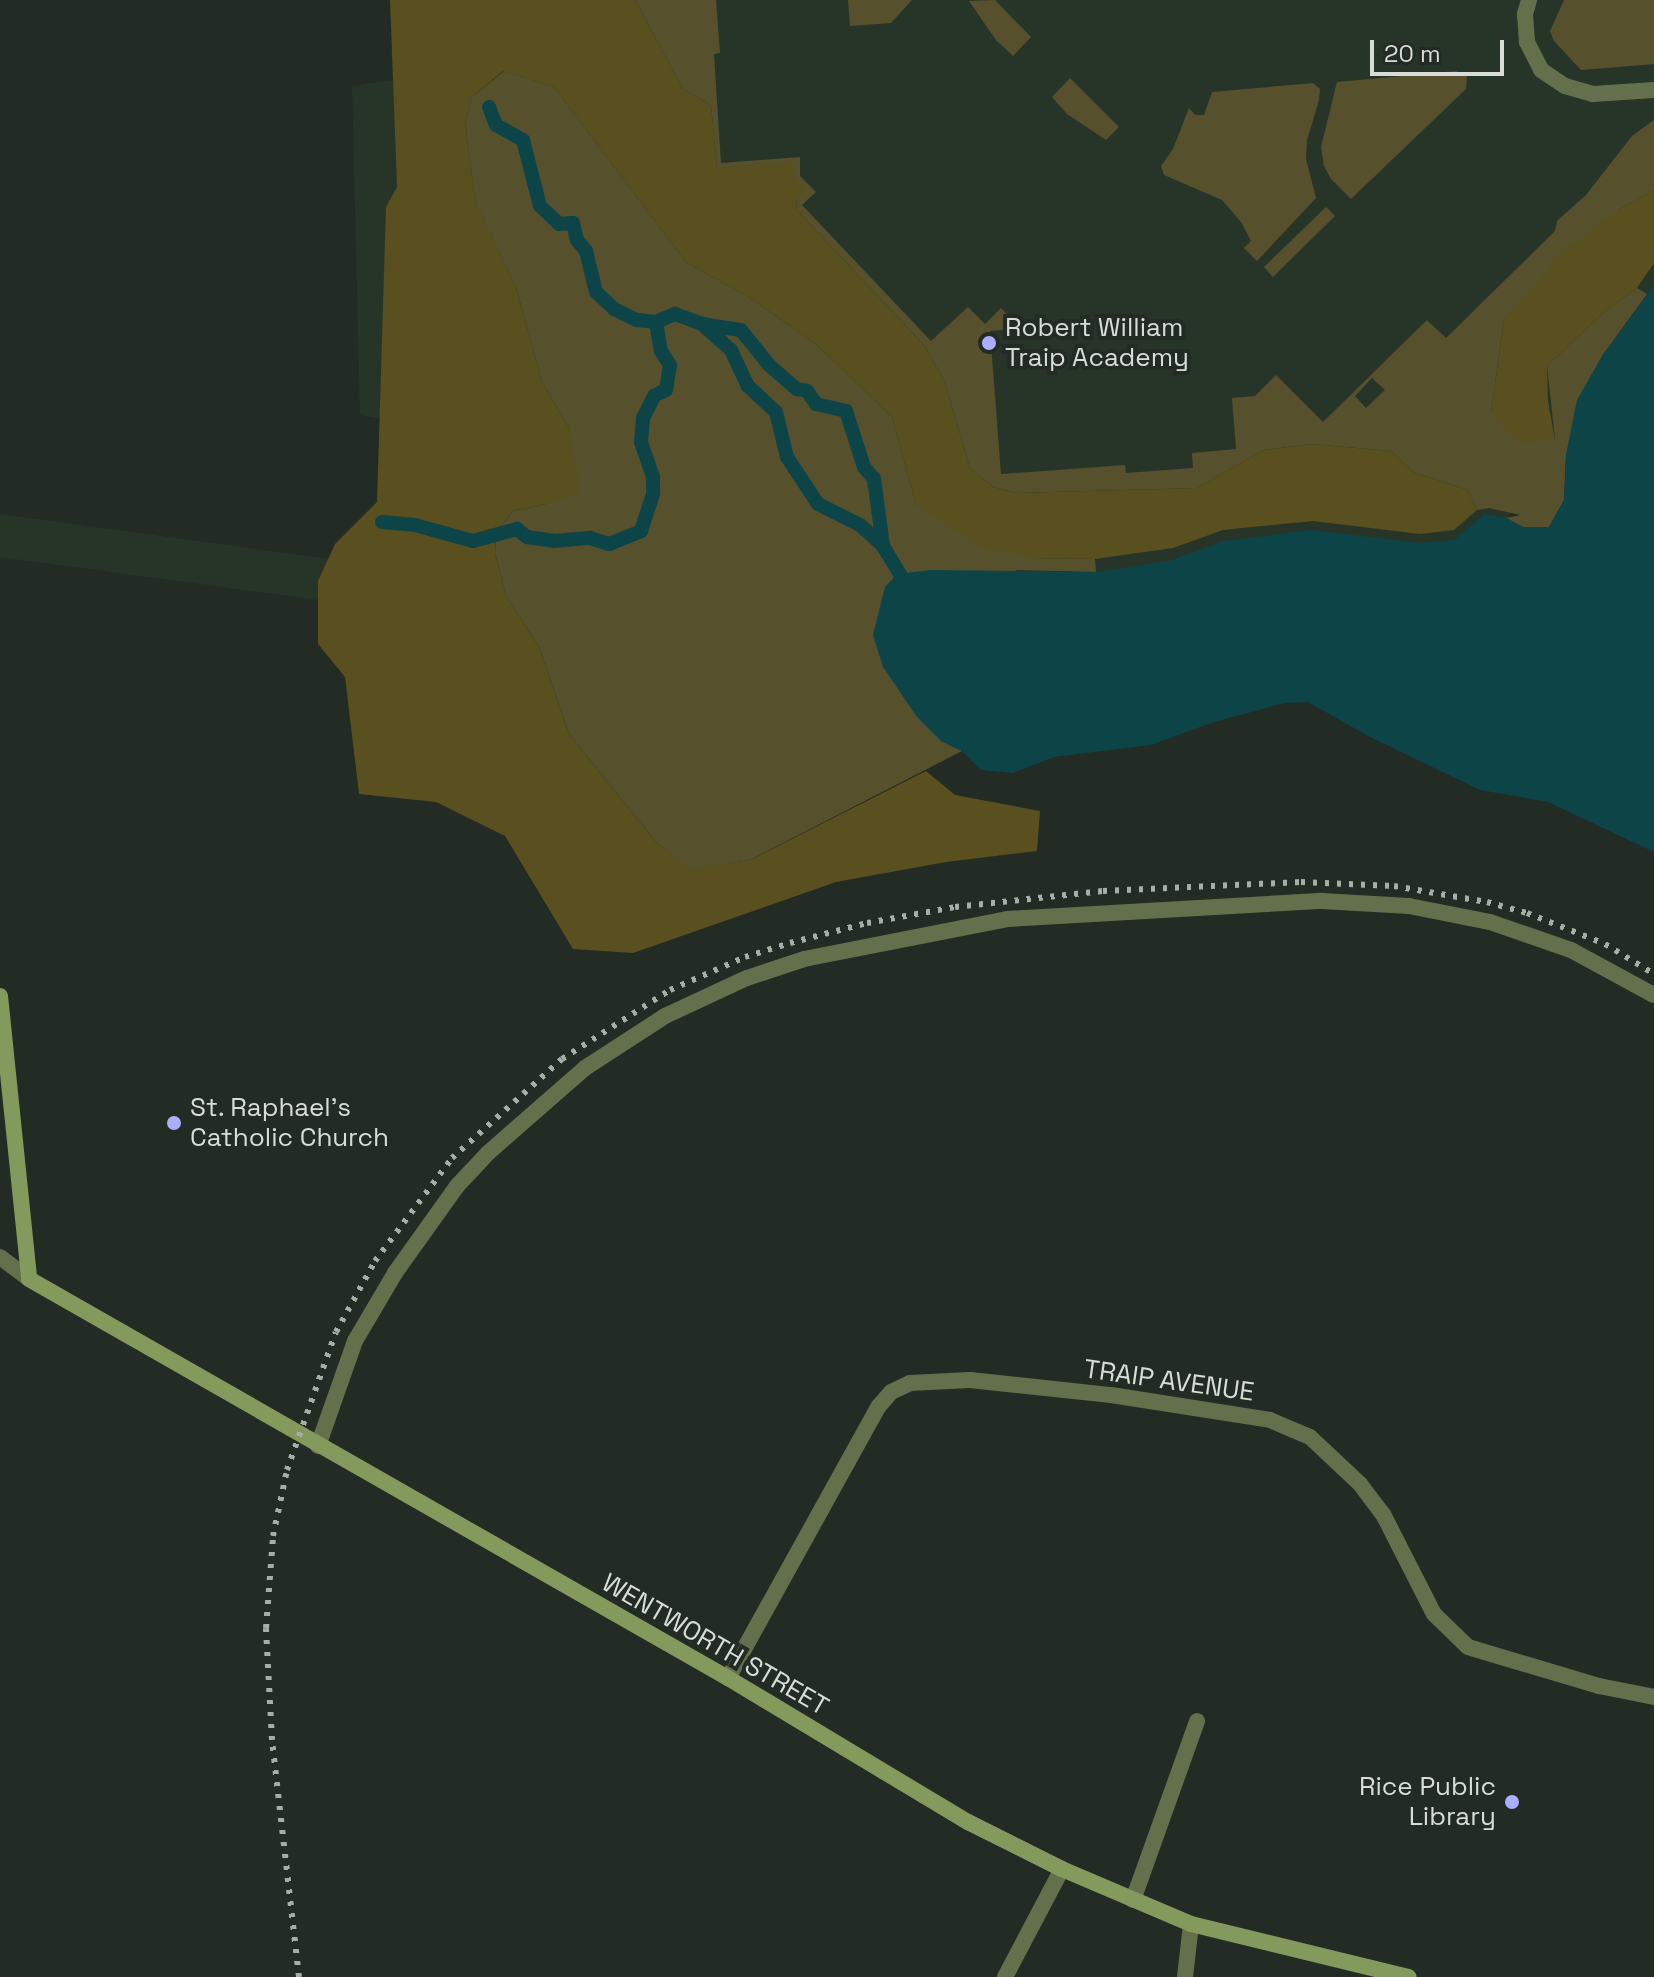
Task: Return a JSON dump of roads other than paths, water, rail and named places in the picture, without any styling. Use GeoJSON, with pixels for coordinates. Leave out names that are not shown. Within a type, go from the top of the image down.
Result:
{"type":"FeatureCollection","features":[{"type":"Feature","properties":{"kind":"main road"},"geometry":{"type":"LineString","coordinates":[[0,996],[29,1279]]}},
{"type":"Feature","properties":{"kind":"main road","name":"WENTWORTH STREET"},"geometry":{"type":"LineString","coordinates":[[29,1279],[728,1678],[968,1822],[1062,1869],[1191,1924],[1409,1977]]}},
{"type":"Feature","properties":{"kind":"street"},"geometry":{"type":"LineString","coordinates":[[1529,0],[1525,14],[1527,42],[1541,70],[1565,86],[1593,94],[1654,90]]}},
{"type":"Feature","properties":{"kind":"street"},"geometry":{"type":"LineString","coordinates":[[318,1446],[355,1341],[395,1273],[457,1186],[488,1153],[585,1068],[665,1016],[747,978],[804,959],[1007,919],[1322,901],[1409,906],[1490,922],[1571,950],[1654,995]]}},
{"type":"Feature","properties":{"kind":"street"},"geometry":{"type":"LineString","coordinates":[[0,1257],[29,1279]]}},
{"type":"Feature","properties":{"kind":"street","name":"TRAIP AVENUE"},"geometry":{"type":"LineString","coordinates":[[728,1678],[879,1406],[891,1392],[910,1383],[970,1380],[1111,1395],[1270,1420],[1310,1437],[1360,1484],[1383,1514],[1434,1614],[1468,1647],[1599,1686],[1654,1697]]}},
{"type":"Feature","properties":{"kind":"street"},"geometry":{"type":"LineString","coordinates":[[1133,1900],[1197,1721]]}},
{"type":"Feature","properties":{"kind":"street"},"geometry":{"type":"LineString","coordinates":[[1005,1977],[1062,1869]]}},
{"type":"Feature","properties":{"kind":"street"},"geometry":{"type":"LineString","coordinates":[[1185,1977],[1191,1924]]}},
{"type":"Feature","properties":{"kind":"water"},"geometry":{"type":"Polygon","coordinates":[[[1654,286],[1654,852],[1548,802],[1480,790],[1370,737],[1308,702],[1285,703],[1214,722],[1151,745],[1054,757],[1013,773],[981,770],[962,751],[941,741],[917,717],[883,667],[873,635],[885,587],[897,574],[931,570],[1096,572],[1169,561],[1224,541],[1311,530],[1420,543],[1454,540],[1485,514],[1506,518],[1523,527],[1549,527],[1564,500],[1566,455],[1577,400],[1602,356],[1654,286]]]}},
{"type":"Feature","properties":{"kind":"waterway"},"geometry":{"type":"LineString","coordinates":[[489,107],[496,125],[523,140],[540,206],[559,224],[573,223],[577,240],[586,251],[596,292],[614,309],[637,320],[656,322],[675,314],[702,324],[731,350],[748,386],[776,412],[787,457],[818,504],[860,525],[883,546],[909,589]]}},
{"type":"Feature","properties":{"kind":"waterway"},"geometry":{"type":"LineString","coordinates":[[382,522],[415,525],[473,541],[517,529],[527,537],[554,541],[590,538],[609,544],[641,531],[653,493],[653,477],[641,442],[643,418],[654,396],[666,390],[670,365],[661,351],[656,322]]}},
{"type":"Feature","properties":{"kind":"waterway"},"geometry":{"type":"LineString","coordinates":[[702,324],[741,330],[769,365],[797,389],[807,391],[816,404],[846,411],[864,467],[874,479],[883,546]]}},
{"type":"Feature","properties":{"kind":"railway"},"geometry":{"type":"LineString","coordinates":[[299,1977],[272,1740],[266,1628],[273,1536],[287,1470],[336,1332],[375,1261],[452,1158],[562,1059],[670,990],[745,957],[790,943],[867,923],[955,907],[1103,891],[1301,882],[1394,886],[1487,902],[1527,913],[1605,944],[1654,974]]}},
{"type":"Feature","properties":{"kind":"place","name":"Robert William Traip Academy"},"geometry":{"type":"Point","coordinates":[989,343]}},
{"type":"Feature","properties":{"kind":"place","name":"St. Raphael's Catholic Church"},"geometry":{"type":"Point","coordinates":[174,1123]}},
{"type":"Feature","properties":{"kind":"place","name":"Rice Public Library"},"geometry":{"type":"Point","coordinates":[1512,1802]}}]}
